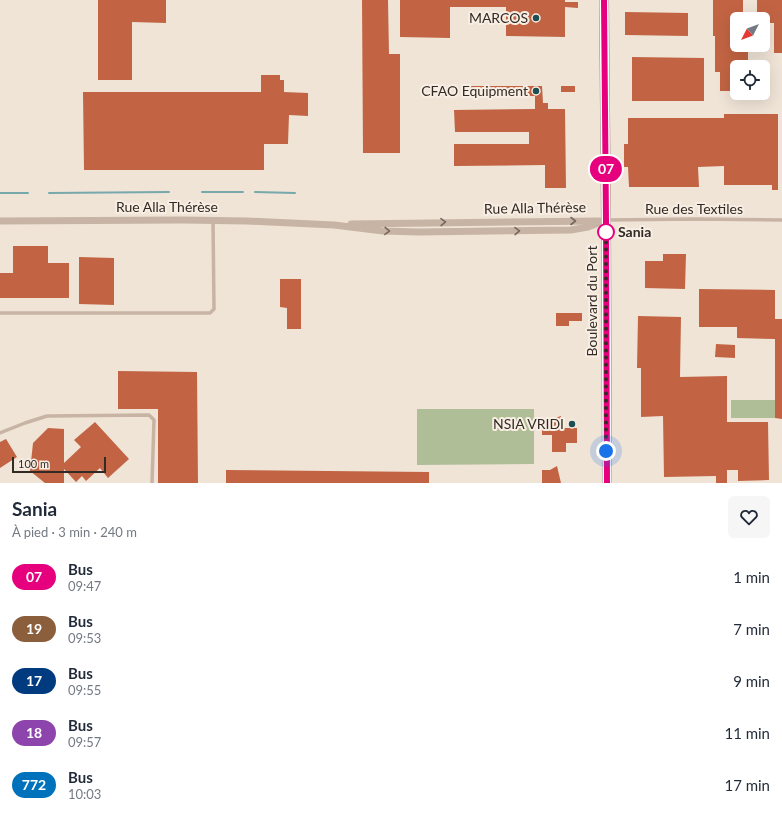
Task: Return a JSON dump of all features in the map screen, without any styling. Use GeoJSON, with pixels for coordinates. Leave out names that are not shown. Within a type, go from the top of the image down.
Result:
{"type":"FeatureCollection","features":[{"type":"Feature","properties":{"kind":"main road","name":"Boulevard du Port"},"geometry":{"type":"LineString","coordinates":[[604,0],[607,483]]}},
{"type":"Feature","properties":{"kind":"street","name":"Rue Alla Thérèse"},"geometry":{"type":"LineString","coordinates":[[0,221],[247,220],[334,225],[363,223],[606,220]]}},
{"type":"Feature","properties":{"kind":"lane"},"geometry":{"type":"LineString","coordinates":[[0,313],[210,313],[214,309],[213,220]]}},
{"type":"Feature","properties":{"kind":"lane","name":"Rue des Textiles"},"geometry":{"type":"LineString","coordinates":[[606,220],[782,220]]}},
{"type":"Feature","properties":{"kind":"lane"},"geometry":{"type":"LineString","coordinates":[[0,433],[47,416],[149,415],[154,420],[152,483]]}},
{"type":"Feature","properties":{"kind":"green space"},"geometry":{"type":"Polygon","coordinates":[[[731,400],[775,400],[775,418],[731,418],[731,400]]]}},
{"type":"Feature","properties":{"kind":"green space"},"geometry":{"type":"Polygon","coordinates":[[[417,409],[534,409],[534,464],[417,465],[417,409]]]}},
{"type":"Feature","properties":{"kind":"building"},"geometry":{"type":"Polygon","coordinates":[[[98,0],[166,0],[166,23],[132,22],[132,80],[98,80],[98,0]]]}},
{"type":"Feature","properties":{"kind":"building"},"geometry":{"type":"Polygon","coordinates":[[[362,0],[388,0],[389,54],[400,54],[400,153],[363,153],[362,0]]]}},
{"type":"Feature","properties":{"kind":"building"},"geometry":{"type":"Polygon","coordinates":[[[400,0],[565,0],[565,2],[578,2],[578,8],[565,7],[565,37],[506,36],[506,7],[450,7],[450,38],[400,37],[400,0]]]}},
{"type":"Feature","properties":{"kind":"building"},"geometry":{"type":"Polygon","coordinates":[[[713,0],[743,0],[743,12],[730,12],[730,52],[748,52],[748,60],[730,60],[730,91],[720,91],[720,72],[715,72],[715,36],[713,36],[713,0]]]}},
{"type":"Feature","properties":{"kind":"building"},"geometry":{"type":"Polygon","coordinates":[[[757,0],[782,0],[782,53],[774,53],[774,23],[770,23],[770,12],[757,12],[757,0]]]}},
{"type":"Feature","properties":{"kind":"building"},"geometry":{"type":"Polygon","coordinates":[[[625,12],[688,13],[688,36],[625,35],[625,12]]]}},
{"type":"Feature","properties":{"kind":"building"},"geometry":{"type":"Polygon","coordinates":[[[632,57],[704,58],[704,101],[632,101],[632,57]]]}},
{"type":"Feature","properties":{"kind":"building"},"geometry":{"type":"Polygon","coordinates":[[[261,75],[280,75],[280,80],[284,80],[284,92],[308,93],[308,116],[289,115],[288,144],[264,144],[264,170],[84,170],[83,92],[261,92],[261,75]]]}},
{"type":"Feature","properties":{"kind":"building"},"geometry":{"type":"Polygon","coordinates":[[[468,86],[542,86],[543,103],[548,103],[548,109],[565,109],[566,188],[545,188],[545,165],[454,166],[454,144],[529,144],[529,132],[455,132],[454,110],[535,109],[535,96],[468,96],[468,86]]]}},
{"type":"Feature","properties":{"kind":"building"},"geometry":{"type":"Polygon","coordinates":[[[561,86],[575,86],[575,92],[561,92],[561,86]]]}},
{"type":"Feature","properties":{"kind":"building"},"geometry":{"type":"Polygon","coordinates":[[[724,114],[778,114],[778,190],[772,190],[772,185],[724,185],[724,166],[698,167],[699,187],[629,187],[628,167],[624,167],[624,144],[628,144],[628,118],[724,118],[724,114]]]}},
{"type":"Feature","properties":{"kind":"building"},"geometry":{"type":"Polygon","coordinates":[[[13,246],[48,246],[48,263],[69,263],[69,298],[0,298],[0,273],[13,273],[13,246]]]}},
{"type":"Feature","properties":{"kind":"building"},"geometry":{"type":"Polygon","coordinates":[[[663,254],[686,254],[685,289],[645,288],[645,261],[663,261],[663,254]]]}},
{"type":"Feature","properties":{"kind":"building"},"geometry":{"type":"Polygon","coordinates":[[[79,257],[114,258],[114,305],[79,304],[79,257]]]}},
{"type":"Feature","properties":{"kind":"building"},"geometry":{"type":"Polygon","coordinates":[[[280,279],[301,279],[301,329],[287,329],[287,308],[280,307],[280,279]]]}},
{"type":"Feature","properties":{"kind":"building"},"geometry":{"type":"Polygon","coordinates":[[[699,289],[775,290],[775,319],[782,319],[782,419],[775,418],[775,339],[737,338],[737,327],[699,327],[699,289]]]}},
{"type":"Feature","properties":{"kind":"building"},"geometry":{"type":"Polygon","coordinates":[[[556,313],[582,313],[582,321],[569,321],[569,326],[556,326],[556,313]]]}},
{"type":"Feature","properties":{"kind":"building"},"geometry":{"type":"Polygon","coordinates":[[[638,316],[681,317],[680,377],[727,376],[727,422],[768,422],[769,480],[738,481],[738,470],[727,470],[727,483],[716,483],[716,476],[664,477],[663,416],[641,417],[641,368],[637,368],[638,316]]]}},
{"type":"Feature","properties":{"kind":"building"},"geometry":{"type":"Polygon","coordinates":[[[716,344],[735,345],[735,358],[715,357],[716,344]]]}},
{"type":"Feature","properties":{"kind":"building"},"geometry":{"type":"Polygon","coordinates":[[[118,371],[197,372],[198,483],[158,483],[158,409],[118,409],[118,371]]]}},
{"type":"Feature","properties":{"kind":"building"},"geometry":{"type":"Polygon","coordinates":[[[561,416],[561,428],[577,428],[577,443],[566,443],[566,452],[552,452],[552,435],[542,435],[542,422],[561,416]]]}},
{"type":"Feature","properties":{"kind":"building"},"geometry":{"type":"Polygon","coordinates":[[[95,422],[129,459],[108,478],[100,468],[86,481],[82,476],[76,482],[64,469],[64,483],[45,483],[30,471],[33,443],[48,428],[64,429],[64,463],[81,447],[74,440],[95,422]]]}},
{"type":"Feature","properties":{"kind":"building"},"geometry":{"type":"Polygon","coordinates":[[[6,439],[17,457],[0,468],[0,442],[6,439]]]}},
{"type":"Feature","properties":{"kind":"building"},"geometry":{"type":"Polygon","coordinates":[[[557,466],[561,483],[542,483],[542,470],[550,470],[557,466]]]}},
{"type":"Feature","properties":{"kind":"building"},"geometry":{"type":"Polygon","coordinates":[[[226,470],[429,472],[429,483],[226,483],[226,470]]]}},
{"type":"Feature","properties":{"kind":"waterway"},"geometry":{"type":"LineString","coordinates":[[49,193],[169,192]]}},
{"type":"Feature","properties":{"kind":"waterway"},"geometry":{"type":"LineString","coordinates":[[202,192],[243,192]]}},
{"type":"Feature","properties":{"kind":"waterway"},"geometry":{"type":"LineString","coordinates":[[255,192],[295,193]]}},
{"type":"Feature","properties":{"kind":"waterway"},"geometry":{"type":"LineString","coordinates":[[0,193],[28,193]]}},
{"type":"Feature","properties":{"kind":"bus line","name":"07"},"geometry":{"type":"LineString","coordinates":[[604,0],[607,483]]}},
{"type":"Feature","properties":{"kind":"place","name":"MARCOS"},"geometry":{"type":"Point","coordinates":[536,18]}},
{"type":"Feature","properties":{"kind":"place","name":"CFAO Equipment"},"geometry":{"type":"Point","coordinates":[536,91]}},
{"type":"Feature","properties":{"kind":"place","name":"Sania"},"geometry":{"type":"Point","coordinates":[606,232]}},
{"type":"Feature","properties":{"kind":"place","name":"NSIA VRIDI"},"geometry":{"type":"Point","coordinates":[572,424]}},
{"type":"Feature","properties":{"kind":"route"},"geometry":{"type":"LineString","coordinates":[[606,232],[606,230],[606,411],[606,451]]}}]}
